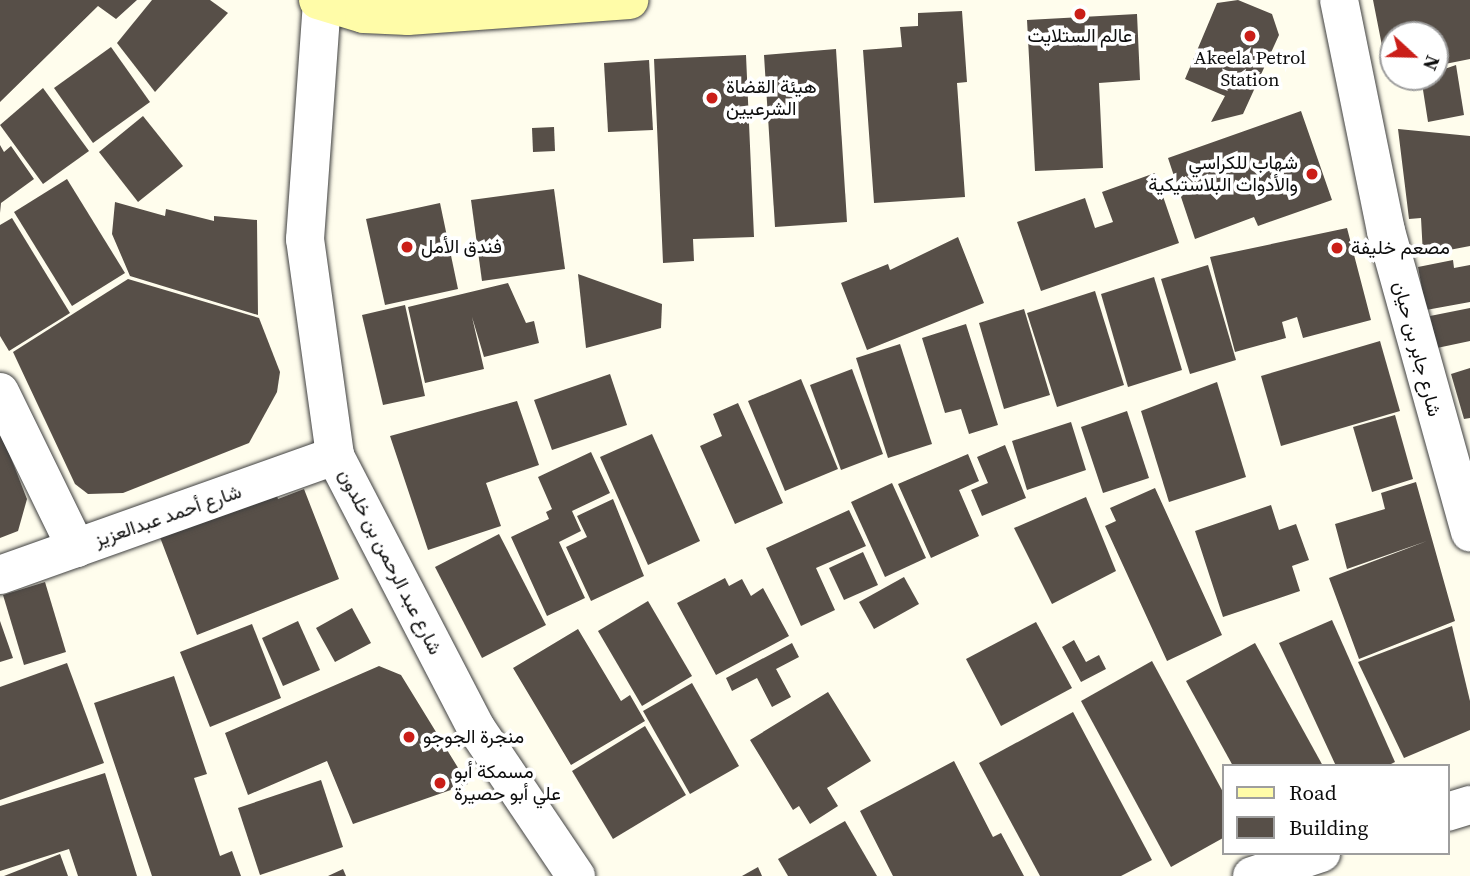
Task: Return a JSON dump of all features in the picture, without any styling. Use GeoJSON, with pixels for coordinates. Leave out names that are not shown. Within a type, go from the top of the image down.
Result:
{"type":"FeatureCollection","features":[{"type":"Feature","properties":{"kind":"main road"},"geometry":{"type":"LineString","coordinates":[[320,1],[365,14],[408,16],[629,0]]}},
{"type":"Feature","properties":{"kind":"street","name":"شارع جابر بن حيان"},"geometry":{"type":"LineString","coordinates":[[1339,0],[1386,231],[1470,531]]}},
{"type":"Feature","properties":{"kind":"street","name":"شارع عبد الرحمن بن خلدون"},"geometry":{"type":"LineString","coordinates":[[320,1],[305,239],[335,456],[476,729],[576,876]]}},
{"type":"Feature","properties":{"kind":"street"},"geometry":{"type":"LineString","coordinates":[[0,392],[76,548]]}},
{"type":"Feature","properties":{"kind":"street","name":"شارع أحمد عبدالعزيز"},"geometry":{"type":"LineString","coordinates":[[0,575],[335,456]]}},
{"type":"Feature","properties":{"kind":"street"},"geometry":{"type":"LineString","coordinates":[[1449,811],[1470,804]]}},
{"type":"Feature","properties":{"kind":"street"},"geometry":{"type":"LineString","coordinates":[[1252,876],[1315,855]]}},
{"type":"Feature","properties":{"kind":"building"},"geometry":{"type":"Polygon","coordinates":[[[0,0],[137,0],[116,19],[98,6],[0,102],[0,0]]]}},
{"type":"Feature","properties":{"kind":"building"},"geometry":{"type":"Polygon","coordinates":[[[152,0],[210,0],[228,13],[155,92],[117,43],[152,0]]]}},
{"type":"Feature","properties":{"kind":"building"},"geometry":{"type":"Polygon","coordinates":[[[1238,0],[1272,14],[1279,35],[1243,114],[1211,122],[1225,96],[1185,79],[1217,3],[1238,0]]]}},
{"type":"Feature","properties":{"kind":"building"},"geometry":{"type":"Polygon","coordinates":[[[1373,0],[1470,0],[1470,59],[1449,63],[1449,21],[1379,21],[1379,31],[1373,0]]]}},
{"type":"Feature","properties":{"kind":"building"},"geometry":{"type":"Polygon","coordinates":[[[962,11],[967,82],[957,83],[965,197],[874,203],[863,50],[902,47],[900,27],[918,26],[918,13],[962,11]]]}},
{"type":"Feature","properties":{"kind":"building"},"geometry":{"type":"Polygon","coordinates":[[[1137,14],[1140,80],[1099,83],[1103,168],[1035,171],[1027,20],[1137,14]]]}},
{"type":"Feature","properties":{"kind":"building"},"geometry":{"type":"Polygon","coordinates":[[[111,47],[150,102],[93,143],[54,88],[111,47]]]}},
{"type":"Feature","properties":{"kind":"building"},"geometry":{"type":"Polygon","coordinates":[[[836,49],[847,222],[775,227],[764,55],[836,49]]]}},
{"type":"Feature","properties":{"kind":"building"},"geometry":{"type":"Polygon","coordinates":[[[746,55],[754,237],[693,239],[694,261],[663,263],[654,59],[746,55]]]}},
{"type":"Feature","properties":{"kind":"building"},"geometry":{"type":"Polygon","coordinates":[[[649,60],[653,130],[608,132],[604,63],[649,60]]]}},
{"type":"Feature","properties":{"kind":"building"},"geometry":{"type":"Polygon","coordinates":[[[1456,65],[1464,115],[1428,122],[1423,91],[1449,91],[1449,67],[1456,65]]]}},
{"type":"Feature","properties":{"kind":"building"},"geometry":{"type":"Polygon","coordinates":[[[43,88],[89,151],[43,184],[0,125],[43,88]]]}},
{"type":"Feature","properties":{"kind":"building"},"geometry":{"type":"Polygon","coordinates":[[[1301,111],[1332,200],[1258,226],[1254,217],[1195,239],[1168,158],[1301,111]]]}},
{"type":"Feature","properties":{"kind":"building"},"geometry":{"type":"Polygon","coordinates":[[[143,116],[183,166],[138,202],[99,152],[143,116]]]}},
{"type":"Feature","properties":{"kind":"building"},"geometry":{"type":"Polygon","coordinates":[[[554,127],[555,151],[533,152],[532,128],[554,127]]]}},
{"type":"Feature","properties":{"kind":"building"},"geometry":{"type":"Polygon","coordinates":[[[1398,129],[1470,136],[1470,246],[1423,255],[1421,218],[1409,219],[1398,129]]]}},
{"type":"Feature","properties":{"kind":"building"},"geometry":{"type":"Polygon","coordinates":[[[0,145],[4,152],[11,146],[34,179],[1,203],[0,213],[0,145]]]}},
{"type":"Feature","properties":{"kind":"building"},"geometry":{"type":"Polygon","coordinates":[[[1155,173],[1179,243],[1041,291],[1017,222],[1085,198],[1095,228],[1113,222],[1102,192],[1155,173]]]}},
{"type":"Feature","properties":{"kind":"building"},"geometry":{"type":"Polygon","coordinates":[[[67,179],[125,273],[72,306],[14,212],[67,179]]]}},
{"type":"Feature","properties":{"kind":"building"},"geometry":{"type":"Polygon","coordinates":[[[554,189],[565,269],[482,281],[471,200],[554,189]]]}},
{"type":"Feature","properties":{"kind":"building"},"geometry":{"type":"Polygon","coordinates":[[[115,202],[165,216],[166,209],[214,221],[214,216],[257,220],[258,315],[130,276],[112,234],[115,202]]]}},
{"type":"Feature","properties":{"kind":"building"},"geometry":{"type":"Polygon","coordinates":[[[440,203],[458,289],[385,305],[366,219],[440,203]]]}},
{"type":"Feature","properties":{"kind":"building"},"geometry":{"type":"Polygon","coordinates":[[[12,218],[70,313],[9,351],[0,336],[0,225],[12,218]]]}},
{"type":"Feature","properties":{"kind":"building"},"geometry":{"type":"Polygon","coordinates":[[[1347,228],[1371,320],[1303,338],[1297,317],[1282,322],[1286,338],[1235,352],[1210,257],[1347,228]]]}},
{"type":"Feature","properties":{"kind":"building"},"geometry":{"type":"Polygon","coordinates":[[[958,237],[984,303],[867,350],[841,283],[888,264],[890,270],[958,237]]]}},
{"type":"Feature","properties":{"kind":"building"},"geometry":{"type":"Polygon","coordinates":[[[1453,260],[1454,268],[1470,265],[1470,302],[1426,310],[1418,267],[1453,260]]]}},
{"type":"Feature","properties":{"kind":"building"},"geometry":{"type":"Polygon","coordinates":[[[1208,265],[1236,360],[1190,374],[1161,279],[1208,265]]]}},
{"type":"Feature","properties":{"kind":"building"},"geometry":{"type":"Polygon","coordinates":[[[578,274],[662,304],[661,328],[586,348],[578,274]]]}},
{"type":"Feature","properties":{"kind":"building"},"geometry":{"type":"Polygon","coordinates":[[[1154,277],[1182,370],[1128,387],[1101,294],[1154,277]]]}},
{"type":"Feature","properties":{"kind":"building"},"geometry":{"type":"Polygon","coordinates":[[[128,279],[259,318],[280,372],[277,392],[249,443],[123,493],[88,494],[75,484],[13,352],[128,279]]]}},
{"type":"Feature","properties":{"kind":"building"},"geometry":{"type":"Polygon","coordinates":[[[508,283],[526,323],[534,321],[539,343],[484,357],[472,317],[484,369],[425,383],[408,307],[508,283]]]}},
{"type":"Feature","properties":{"kind":"building"},"geometry":{"type":"Polygon","coordinates":[[[1095,291],[1124,385],[1057,407],[1027,313],[1095,291]]]}},
{"type":"Feature","properties":{"kind":"building"},"geometry":{"type":"Polygon","coordinates":[[[405,305],[425,396],[383,405],[362,315],[405,305]]]}},
{"type":"Feature","properties":{"kind":"building"},"geometry":{"type":"Polygon","coordinates":[[[1470,308],[1470,341],[1437,348],[1430,316],[1470,308]]]}},
{"type":"Feature","properties":{"kind":"building"},"geometry":{"type":"Polygon","coordinates":[[[1024,309],[1050,395],[1004,409],[979,323],[1024,309]]]}},
{"type":"Feature","properties":{"kind":"building"},"geometry":{"type":"Polygon","coordinates":[[[966,324],[998,425],[969,434],[961,409],[945,413],[922,338],[966,324]]]}},
{"type":"Feature","properties":{"kind":"building"},"geometry":{"type":"Polygon","coordinates":[[[1380,341],[1400,411],[1281,446],[1261,376],[1380,341]]]}},
{"type":"Feature","properties":{"kind":"building"},"geometry":{"type":"Polygon","coordinates":[[[900,344],[932,444],[888,458],[856,358],[900,344]]]}},
{"type":"Feature","properties":{"kind":"building"},"geometry":{"type":"Polygon","coordinates":[[[1470,368],[1470,418],[1464,419],[1451,374],[1470,368]]]}},
{"type":"Feature","properties":{"kind":"building"},"geometry":{"type":"Polygon","coordinates":[[[852,369],[883,454],[841,470],[810,385],[852,369]]]}},
{"type":"Feature","properties":{"kind":"building"},"geometry":{"type":"Polygon","coordinates":[[[610,374],[627,425],[552,450],[534,400],[610,374]]]}},
{"type":"Feature","properties":{"kind":"building"},"geometry":{"type":"Polygon","coordinates":[[[801,379],[838,469],[785,491],[748,401],[801,379]]]}},
{"type":"Feature","properties":{"kind":"building"},"geometry":{"type":"Polygon","coordinates":[[[1217,382],[1246,477],[1169,502],[1141,411],[1217,382]]]}},
{"type":"Feature","properties":{"kind":"building"},"geometry":{"type":"Polygon","coordinates":[[[517,401],[539,465],[486,483],[501,526],[428,550],[390,436],[517,401]]]}},
{"type":"Feature","properties":{"kind":"building"},"geometry":{"type":"Polygon","coordinates":[[[738,403],[783,503],[735,524],[700,446],[722,436],[713,414],[738,403]]]}},
{"type":"Feature","properties":{"kind":"building"},"geometry":{"type":"Polygon","coordinates":[[[1127,411],[1149,478],[1103,493],[1081,427],[1127,411]]]}},
{"type":"Feature","properties":{"kind":"building"},"geometry":{"type":"Polygon","coordinates":[[[1395,415],[1413,479],[1372,492],[1353,427],[1395,415]]]}},
{"type":"Feature","properties":{"kind":"building"},"geometry":{"type":"Polygon","coordinates":[[[1071,422],[1086,470],[1027,490],[1012,441],[1071,422]]]}},
{"type":"Feature","properties":{"kind":"building"},"geometry":{"type":"Polygon","coordinates":[[[0,430],[27,499],[18,531],[0,538],[0,430]]]}},
{"type":"Feature","properties":{"kind":"building"},"geometry":{"type":"Polygon","coordinates":[[[652,434],[700,541],[648,565],[600,457],[652,434]]]}},
{"type":"Feature","properties":{"kind":"building"},"geometry":{"type":"Polygon","coordinates":[[[1005,445],[1026,498],[982,516],[971,490],[988,483],[977,457],[1005,445]]]}},
{"type":"Feature","properties":{"kind":"building"},"geometry":{"type":"Polygon","coordinates":[[[591,452],[610,493],[572,511],[581,531],[559,542],[585,598],[547,616],[511,537],[549,519],[546,512],[552,509],[538,477],[591,452]]]}},
{"type":"Feature","properties":{"kind":"building"},"geometry":{"type":"Polygon","coordinates":[[[968,454],[979,481],[959,490],[979,536],[931,558],[898,484],[968,454]]]}},
{"type":"Feature","properties":{"kind":"building"},"geometry":{"type":"Polygon","coordinates":[[[1416,482],[1455,621],[1359,659],[1329,578],[1427,541],[1347,569],[1335,524],[1385,509],[1381,493],[1416,482]]]}},
{"type":"Feature","properties":{"kind":"building"},"geometry":{"type":"Polygon","coordinates":[[[892,483],[926,558],[885,577],[851,502],[892,483]]]}},
{"type":"Feature","properties":{"kind":"building"},"geometry":{"type":"Polygon","coordinates":[[[274,487],[278,499],[304,489],[339,579],[197,635],[158,532],[274,487]]]}},
{"type":"Feature","properties":{"kind":"building"},"geometry":{"type":"Polygon","coordinates":[[[1155,488],[1222,635],[1167,661],[1105,526],[1116,521],[1110,508],[1155,488]]]}},
{"type":"Feature","properties":{"kind":"building"},"geometry":{"type":"Polygon","coordinates":[[[1086,497],[1116,571],[1052,604],[1014,528],[1086,497]]]}},
{"type":"Feature","properties":{"kind":"building"},"geometry":{"type":"Polygon","coordinates":[[[613,499],[644,576],[591,601],[566,547],[587,537],[577,516],[613,499]]]}},
{"type":"Feature","properties":{"kind":"building"},"geometry":{"type":"Polygon","coordinates":[[[1271,505],[1279,530],[1296,524],[1309,560],[1292,566],[1300,591],[1223,617],[1195,531],[1271,505]]]}},
{"type":"Feature","properties":{"kind":"building"},"geometry":{"type":"Polygon","coordinates":[[[849,510],[866,546],[816,568],[835,610],[801,626],[766,548],[849,510]]]}},
{"type":"Feature","properties":{"kind":"building"},"geometry":{"type":"Polygon","coordinates":[[[499,534],[546,625],[482,658],[435,567],[499,534]]]}},
{"type":"Feature","properties":{"kind":"building"},"geometry":{"type":"Polygon","coordinates":[[[863,552],[878,585],[844,600],[829,568],[863,552]]]}},
{"type":"Feature","properties":{"kind":"building"},"geometry":{"type":"Polygon","coordinates":[[[904,577],[919,604],[874,629],[859,602],[904,577]]]}},
{"type":"Feature","properties":{"kind":"building"},"geometry":{"type":"Polygon","coordinates":[[[725,578],[729,586],[742,579],[751,596],[763,588],[789,636],[716,675],[677,603],[725,578]]]}},
{"type":"Feature","properties":{"kind":"building"},"geometry":{"type":"Polygon","coordinates":[[[45,582],[66,652],[24,665],[3,595],[45,582]]]}},
{"type":"Feature","properties":{"kind":"building"},"geometry":{"type":"Polygon","coordinates":[[[648,601],[692,676],[642,706],[598,631],[648,601]]]}},
{"type":"Feature","properties":{"kind":"building"},"geometry":{"type":"Polygon","coordinates":[[[352,608],[371,643],[335,662],[316,628],[352,608]]]}},
{"type":"Feature","properties":{"kind":"building"},"geometry":{"type":"Polygon","coordinates":[[[1332,620],[1395,762],[1335,764],[1279,643],[1332,620]]]}},
{"type":"Feature","properties":{"kind":"building"},"geometry":{"type":"Polygon","coordinates":[[[0,621],[13,658],[0,662],[0,621]]]}},
{"type":"Feature","properties":{"kind":"building"},"geometry":{"type":"Polygon","coordinates":[[[298,621],[320,670],[283,686],[262,638],[298,621]]]}},
{"type":"Feature","properties":{"kind":"building"},"geometry":{"type":"Polygon","coordinates":[[[1036,622],[1072,688],[1001,726],[966,659],[1036,622]]]}},
{"type":"Feature","properties":{"kind":"building"},"geometry":{"type":"Polygon","coordinates":[[[252,624],[281,698],[210,727],[180,652],[252,624]]]}},
{"type":"Feature","properties":{"kind":"building"},"geometry":{"type":"Polygon","coordinates":[[[1452,626],[1470,701],[1470,730],[1404,758],[1358,662],[1452,626]]]}},
{"type":"Feature","properties":{"kind":"building"},"geometry":{"type":"Polygon","coordinates":[[[578,629],[621,701],[630,695],[645,721],[571,765],[513,668],[578,629]]]}},
{"type":"Feature","properties":{"kind":"building"},"geometry":{"type":"Polygon","coordinates":[[[1074,640],[1086,662],[1099,655],[1106,669],[1081,682],[1062,647],[1074,640]]]}},
{"type":"Feature","properties":{"kind":"building"},"geometry":{"type":"Polygon","coordinates":[[[792,643],[799,657],[776,669],[791,697],[772,707],[757,678],[732,691],[726,678],[792,643]]]}},
{"type":"Feature","properties":{"kind":"building"},"geometry":{"type":"Polygon","coordinates":[[[1255,643],[1322,764],[1232,764],[1186,681],[1255,643]]]}},
{"type":"Feature","properties":{"kind":"building"},"geometry":{"type":"Polygon","coordinates":[[[1152,661],[1222,790],[1222,839],[1171,867],[1081,701],[1152,661]]]}},
{"type":"Feature","properties":{"kind":"building"},"geometry":{"type":"Polygon","coordinates":[[[67,663],[104,763],[0,800],[0,687],[67,663]]]}},
{"type":"Feature","properties":{"kind":"building"},"geometry":{"type":"Polygon","coordinates":[[[379,666],[401,675],[468,784],[353,824],[327,761],[248,795],[225,733],[379,666]]]}},
{"type":"Feature","properties":{"kind":"building"},"geometry":{"type":"Polygon","coordinates":[[[174,676],[207,774],[194,778],[220,856],[232,851],[241,876],[152,876],[94,703],[174,676]]]}},
{"type":"Feature","properties":{"kind":"building"},"geometry":{"type":"Polygon","coordinates":[[[692,683],[739,766],[690,794],[643,711],[692,683]]]}},
{"type":"Feature","properties":{"kind":"building"},"geometry":{"type":"Polygon","coordinates":[[[828,692],[871,761],[827,788],[838,806],[810,824],[799,806],[793,810],[750,740],[828,692]]]}},
{"type":"Feature","properties":{"kind":"building"},"geometry":{"type":"Polygon","coordinates":[[[1073,712],[1152,860],[1121,876],[1040,876],[979,763],[1073,712]]]}},
{"type":"Feature","properties":{"kind":"building"},"geometry":{"type":"Polygon","coordinates":[[[645,726],[686,795],[613,839],[572,771],[645,726]]]}},
{"type":"Feature","properties":{"kind":"building"},"geometry":{"type":"Polygon","coordinates":[[[954,761],[993,837],[1001,833],[1024,876],[893,876],[860,811],[954,761]]]}},
{"type":"Feature","properties":{"kind":"building"},"geometry":{"type":"Polygon","coordinates":[[[105,773],[137,876],[78,876],[69,849],[0,871],[0,806],[105,773]]]}},
{"type":"Feature","properties":{"kind":"building"},"geometry":{"type":"Polygon","coordinates":[[[321,780],[343,847],[260,875],[238,808],[321,780]]]}},
{"type":"Feature","properties":{"kind":"building"},"geometry":{"type":"Polygon","coordinates":[[[845,821],[877,876],[788,876],[778,859],[845,821]]]}},
{"type":"Feature","properties":{"kind":"building"},"geometry":{"type":"Polygon","coordinates":[[[60,854],[68,876],[4,876],[60,854]]]}},
{"type":"Feature","properties":{"kind":"building"},"geometry":{"type":"Polygon","coordinates":[[[758,867],[762,876],[742,876],[758,867]]]}},
{"type":"Feature","properties":{"kind":"building"},"geometry":{"type":"Polygon","coordinates":[[[343,869],[346,876],[328,876],[343,869]]]}},
{"type":"Feature","properties":{"kind":"place","name":"عالم الستلايت"},"geometry":{"type":"Point","coordinates":[1080,14]}},
{"type":"Feature","properties":{"kind":"place","name":"Akeela Petrol Station"},"geometry":{"type":"Point","coordinates":[1250,36]}},
{"type":"Feature","properties":{"kind":"place","name":"هيئة القضاة الشرعيين"},"geometry":{"type":"Point","coordinates":[712,98]}},
{"type":"Feature","properties":{"kind":"place","name":"شهاب للكراسي والأدوات البلاستيكية"},"geometry":{"type":"Point","coordinates":[1312,174]}},
{"type":"Feature","properties":{"kind":"place","name":"فندق الأمل"},"geometry":{"type":"Point","coordinates":[407,247]}},
{"type":"Feature","properties":{"kind":"place","name":"مصعم خليفة"},"geometry":{"type":"Point","coordinates":[1337,248]}},
{"type":"Feature","properties":{"kind":"place","name":"منجرة الجوجو"},"geometry":{"type":"Point","coordinates":[409,737]}},
{"type":"Feature","properties":{"kind":"place","name":"مسمكة أبو علي أبو حصيرة"},"geometry":{"type":"Point","coordinates":[440,783]}}]}
